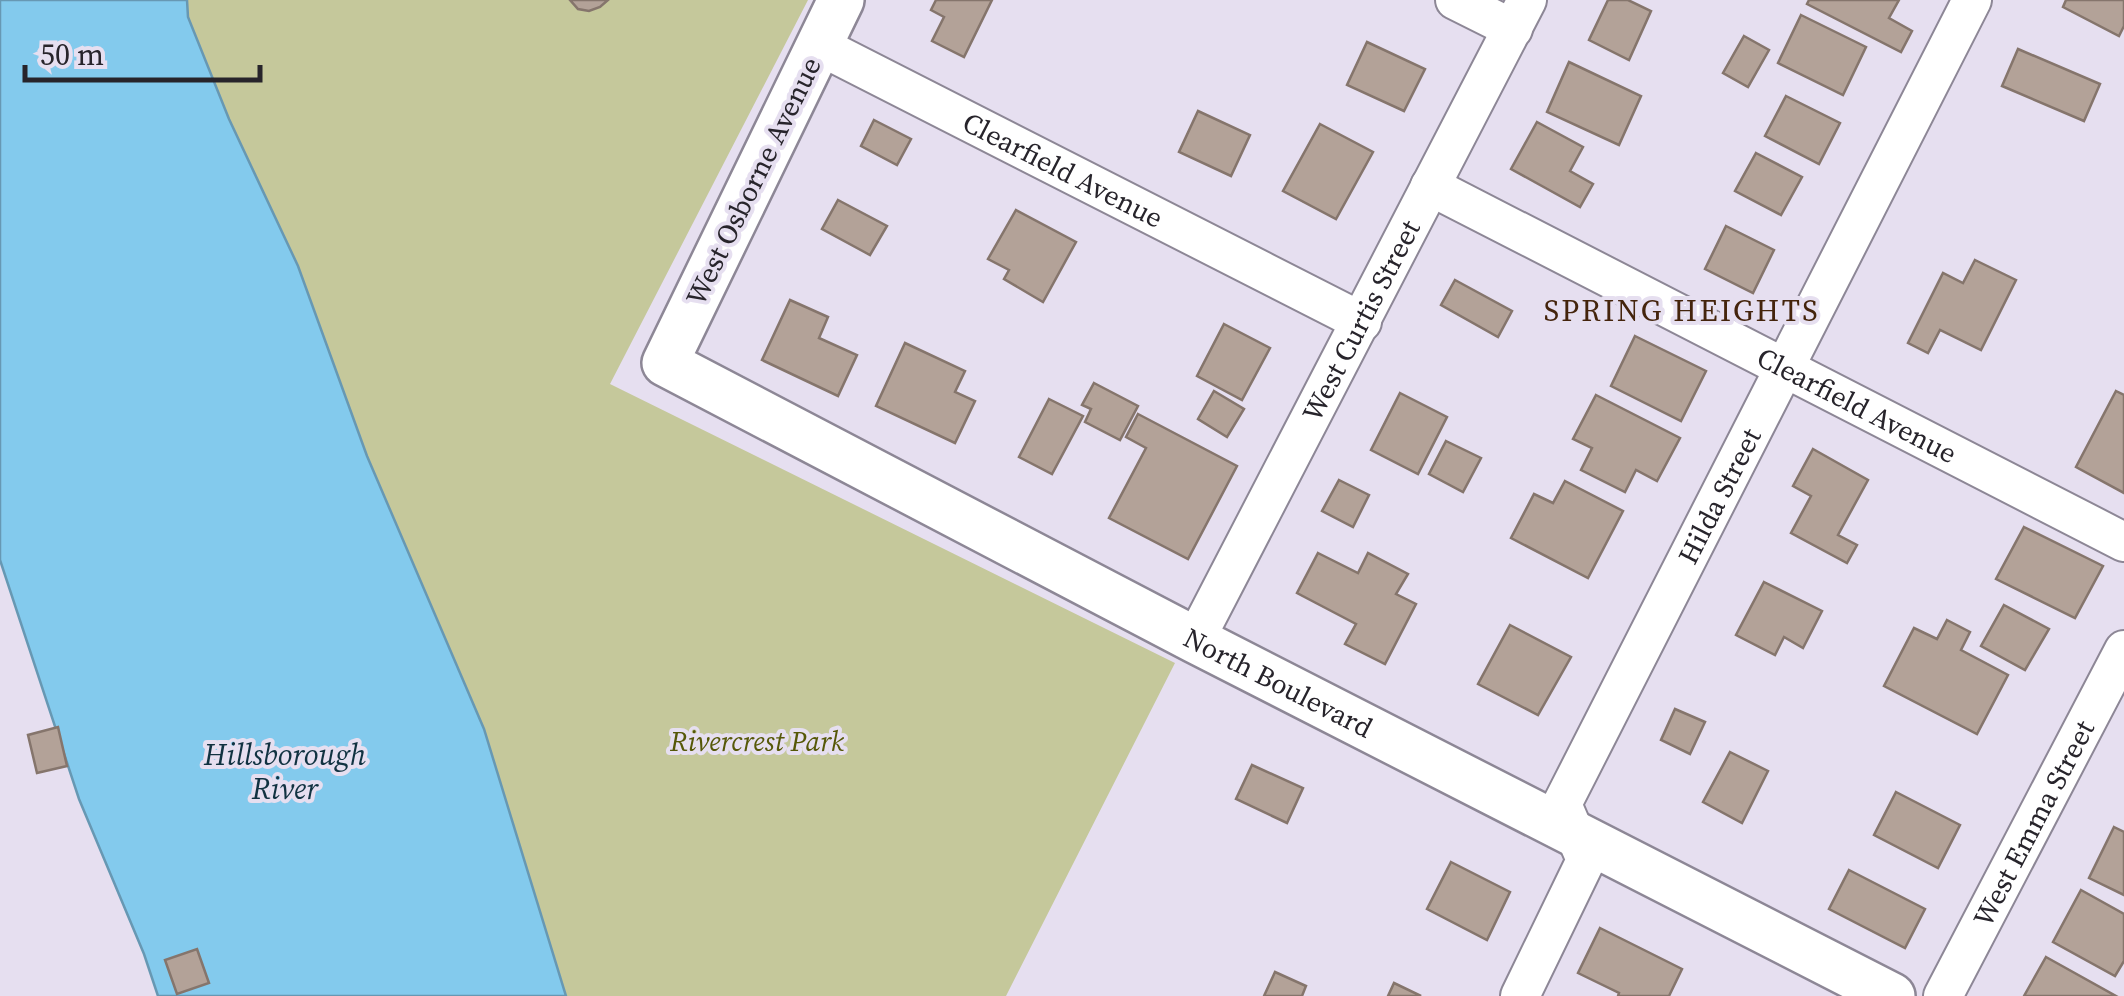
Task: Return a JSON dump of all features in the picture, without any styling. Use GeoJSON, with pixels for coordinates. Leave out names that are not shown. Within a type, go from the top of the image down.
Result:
{"type":"FeatureCollection","features":[{"type":"Feature","properties":{"kind":"street","name":"West Osborne Avenue"},"geometry":{"type":"LineString","coordinates":[[665,363],[841,0]]}},
{"type":"Feature","properties":{"kind":"street"},"geometry":{"type":"LineString","coordinates":[[1456,0],[1520,15]]}},
{"type":"Feature","properties":{"kind":"street","name":"Hilda Street"},"geometry":{"type":"LineString","coordinates":[[1520,996],[1586,860],[1562,804],[1972,0]]}},
{"type":"Feature","properties":{"kind":"street","name":"West Curtis Street"},"geometry":{"type":"LineString","coordinates":[[1195,640],[1520,15]]}},
{"type":"Feature","properties":{"kind":"street","name":"Clearfield Avenue"},"geometry":{"type":"LineString","coordinates":[[818,44],[1362,322]]}},
{"type":"Feature","properties":{"kind":"street","name":"Clearfield Avenue"},"geometry":{"type":"LineString","coordinates":[[1430,186],[2124,542]]}},
{"type":"Feature","properties":{"kind":"street","name":"North Boulevard"},"geometry":{"type":"LineString","coordinates":[[665,363],[1195,640],[1892,996]]}},
{"type":"Feature","properties":{"kind":"street","name":"West Emma Street"},"geometry":{"type":"LineString","coordinates":[[1944,996],[2124,650]]}},
{"type":"Feature","properties":{"kind":"green space","name":"Rivercrest Park"},"geometry":{"type":"Polygon","coordinates":[[[187,0],[808,0],[610,384],[1175,663],[1006,996],[566,996],[484,729],[367,456],[298,266],[229,119],[188,17],[187,0]]]}},
{"type":"Feature","properties":{"kind":"water","name":"Hillsborough River"},"geometry":{"type":"Polygon","coordinates":[[[0,0],[187,0],[188,17],[229,119],[298,266],[367,456],[484,729],[566,996],[158,996],[79,799],[0,560],[0,0]]]}},
{"type":"Feature","properties":{"kind":"building"},"geometry":{"type":"Polygon","coordinates":[[[570,0],[608,0],[589,11],[578,9],[570,0]]]}},
{"type":"Feature","properties":{"kind":"building"},"geometry":{"type":"Polygon","coordinates":[[[936,0],[992,0],[964,57],[932,41],[944,17],[931,10],[936,0]]]}},
{"type":"Feature","properties":{"kind":"building"},"geometry":{"type":"Polygon","coordinates":[[[1608,0],[1628,0],[1651,11],[1629,60],[1589,40],[1608,0]]]}},
{"type":"Feature","properties":{"kind":"building"},"geometry":{"type":"Polygon","coordinates":[[[1809,0],[1899,0],[1889,18],[1912,31],[1901,52],[1807,4],[1809,0]]]}},
{"type":"Feature","properties":{"kind":"building"},"geometry":{"type":"Polygon","coordinates":[[[2066,0],[2124,0],[2124,26],[2119,36],[2063,7],[2066,0]]]}},
{"type":"Feature","properties":{"kind":"building"},"geometry":{"type":"Polygon","coordinates":[[[1801,15],[1866,47],[1843,95],[1778,63],[1801,15]]]}},
{"type":"Feature","properties":{"kind":"building"},"geometry":{"type":"Polygon","coordinates":[[[1744,36],[1769,50],[1748,87],[1723,73],[1744,36]]]}},
{"type":"Feature","properties":{"kind":"building"},"geometry":{"type":"Polygon","coordinates":[[[1367,42],[1425,69],[1404,111],[1347,85],[1367,42]]]}},
{"type":"Feature","properties":{"kind":"building"},"geometry":{"type":"Polygon","coordinates":[[[2018,49],[2100,84],[2084,121],[2002,86],[2018,49]]]}},
{"type":"Feature","properties":{"kind":"building"},"geometry":{"type":"Polygon","coordinates":[[[1569,62],[1641,96],[1619,145],[1547,112],[1569,62]]]}},
{"type":"Feature","properties":{"kind":"building"},"geometry":{"type":"Polygon","coordinates":[[[1786,96],[1840,123],[1819,164],[1765,136],[1786,96]]]}},
{"type":"Feature","properties":{"kind":"building"},"geometry":{"type":"Polygon","coordinates":[[[1198,111],[1250,135],[1231,176],[1179,152],[1198,111]]]}},
{"type":"Feature","properties":{"kind":"building"},"geometry":{"type":"Polygon","coordinates":[[[874,120],[911,139],[897,165],[861,146],[874,120]]]}},
{"type":"Feature","properties":{"kind":"building"},"geometry":{"type":"Polygon","coordinates":[[[1537,122],[1583,147],[1570,171],[1593,184],[1580,207],[1511,169],[1537,122]]]}},
{"type":"Feature","properties":{"kind":"building"},"geometry":{"type":"Polygon","coordinates":[[[1320,124],[1373,152],[1336,219],[1283,191],[1320,124]]]}},
{"type":"Feature","properties":{"kind":"building"},"geometry":{"type":"Polygon","coordinates":[[[1756,153],[1802,177],[1781,215],[1735,191],[1756,153]]]}},
{"type":"Feature","properties":{"kind":"building"},"geometry":{"type":"Polygon","coordinates":[[[838,200],[887,226],[870,255],[822,229],[838,200]]]}},
{"type":"Feature","properties":{"kind":"building"},"geometry":{"type":"Polygon","coordinates":[[[1016,210],[1076,242],[1043,302],[1004,279],[1009,270],[988,259],[1016,210]]]}},
{"type":"Feature","properties":{"kind":"building"},"geometry":{"type":"Polygon","coordinates":[[[1726,226],[1774,250],[1753,293],[1705,269],[1726,226]]]}},
{"type":"Feature","properties":{"kind":"building"},"geometry":{"type":"Polygon","coordinates":[[[1975,260],[2016,280],[1981,350],[1940,330],[1928,353],[1908,343],[1943,273],[1963,283],[1975,260]]]}},
{"type":"Feature","properties":{"kind":"building"},"geometry":{"type":"Polygon","coordinates":[[[1455,280],[1512,311],[1498,337],[1441,305],[1455,280]]]}},
{"type":"Feature","properties":{"kind":"building"},"geometry":{"type":"Polygon","coordinates":[[[790,300],[828,317],[819,338],[857,355],[838,396],[762,360],[790,300]]]}},
{"type":"Feature","properties":{"kind":"building"},"geometry":{"type":"Polygon","coordinates":[[[1224,324],[1270,348],[1242,400],[1197,376],[1224,324]]]}},
{"type":"Feature","properties":{"kind":"building"},"geometry":{"type":"Polygon","coordinates":[[[1635,336],[1706,371],[1681,421],[1611,386],[1635,336]]]}},
{"type":"Feature","properties":{"kind":"building"},"geometry":{"type":"Polygon","coordinates":[[[905,343],[965,371],[955,392],[975,401],[955,443],[876,406],[905,343]]]}},
{"type":"Feature","properties":{"kind":"building"},"geometry":{"type":"Polygon","coordinates":[[[1094,383],[1138,406],[1120,440],[1085,422],[1091,409],[1082,405],[1094,383]]]}},
{"type":"Feature","properties":{"kind":"building"},"geometry":{"type":"Polygon","coordinates":[[[1214,391],[1244,409],[1227,437],[1198,419],[1214,391]]]}},
{"type":"Feature","properties":{"kind":"building"},"geometry":{"type":"Polygon","coordinates":[[[2116,391],[2124,395],[2124,493],[2076,467],[2116,391]]]}},
{"type":"Feature","properties":{"kind":"building"},"geometry":{"type":"Polygon","coordinates":[[[1400,393],[1447,417],[1418,474],[1371,450],[1400,393]]]}},
{"type":"Feature","properties":{"kind":"building"},"geometry":{"type":"Polygon","coordinates":[[[1596,395],[1680,438],[1657,481],[1636,470],[1625,492],[1581,470],[1592,448],[1573,439],[1596,395]]]}},
{"type":"Feature","properties":{"kind":"building"},"geometry":{"type":"Polygon","coordinates":[[[1049,399],[1083,416],[1052,474],[1019,457],[1049,399]]]}},
{"type":"Feature","properties":{"kind":"building"},"geometry":{"type":"Polygon","coordinates":[[[1138,414],[1237,466],[1188,559],[1109,518],[1146,448],[1126,437],[1138,414]]]}},
{"type":"Feature","properties":{"kind":"building"},"geometry":{"type":"Polygon","coordinates":[[[1446,441],[1481,458],[1463,492],[1429,474],[1446,441]]]}},
{"type":"Feature","properties":{"kind":"building"},"geometry":{"type":"Polygon","coordinates":[[[1813,449],[1868,480],[1838,535],[1857,545],[1847,563],[1791,533],[1811,496],[1793,486],[1813,449]]]}},
{"type":"Feature","properties":{"kind":"building"},"geometry":{"type":"Polygon","coordinates":[[[1339,480],[1369,495],[1353,527],[1322,511],[1339,480]]]}},
{"type":"Feature","properties":{"kind":"building"},"geometry":{"type":"Polygon","coordinates":[[[1565,481],[1623,511],[1588,578],[1511,538],[1534,494],[1553,503],[1565,481]]]}},
{"type":"Feature","properties":{"kind":"building"},"geometry":{"type":"Polygon","coordinates":[[[2024,527],[2103,566],[2075,618],[1996,579],[2024,527]]]}},
{"type":"Feature","properties":{"kind":"building"},"geometry":{"type":"Polygon","coordinates":[[[1318,553],[1358,573],[1368,553],[1408,574],[1396,594],[1416,604],[1385,664],[1345,644],[1356,624],[1297,593],[1318,553]]]}},
{"type":"Feature","properties":{"kind":"building"},"geometry":{"type":"Polygon","coordinates":[[[1764,582],[1822,611],[1803,648],[1784,637],[1775,655],[1736,635],[1764,582]]]}},
{"type":"Feature","properties":{"kind":"building"},"geometry":{"type":"Polygon","coordinates":[[[2004,605],[2049,629],[2025,670],[1981,646],[2004,605]]]}},
{"type":"Feature","properties":{"kind":"building"},"geometry":{"type":"Polygon","coordinates":[[[1947,620],[1970,632],[1961,650],[2008,675],[1977,734],[1884,686],[1914,628],[1937,639],[1947,620]]]}},
{"type":"Feature","properties":{"kind":"building"},"geometry":{"type":"Polygon","coordinates":[[[1510,625],[1571,657],[1538,715],[1478,684],[1510,625]]]}},
{"type":"Feature","properties":{"kind":"building"},"geometry":{"type":"Polygon","coordinates":[[[1675,709],[1705,722],[1690,754],[1661,740],[1675,709]]]}},
{"type":"Feature","properties":{"kind":"building"},"geometry":{"type":"Polygon","coordinates":[[[58,727],[67,766],[37,773],[28,735],[58,727]]]}},
{"type":"Feature","properties":{"kind":"building"},"geometry":{"type":"Polygon","coordinates":[[[1730,752],[1768,771],[1742,823],[1703,802],[1730,752]]]}},
{"type":"Feature","properties":{"kind":"building"},"geometry":{"type":"Polygon","coordinates":[[[1252,765],[1303,788],[1287,823],[1236,799],[1252,765]]]}},
{"type":"Feature","properties":{"kind":"building"},"geometry":{"type":"Polygon","coordinates":[[[1896,792],[1960,825],[1938,868],[1874,835],[1896,792]]]}},
{"type":"Feature","properties":{"kind":"building"},"geometry":{"type":"Polygon","coordinates":[[[2114,827],[2124,832],[2124,895],[2089,878],[2114,827]]]}},
{"type":"Feature","properties":{"kind":"building"},"geometry":{"type":"Polygon","coordinates":[[[1451,862],[1510,892],[1487,940],[1427,909],[1451,862]]]}},
{"type":"Feature","properties":{"kind":"building"},"geometry":{"type":"Polygon","coordinates":[[[1849,870],[1925,909],[1905,948],[1829,909],[1849,870]]]}},
{"type":"Feature","properties":{"kind":"building"},"geometry":{"type":"Polygon","coordinates":[[[2081,890],[2124,914],[2124,961],[2115,976],[2053,942],[2081,890]]]}},
{"type":"Feature","properties":{"kind":"building"},"geometry":{"type":"Polygon","coordinates":[[[1600,928],[1682,969],[1669,996],[1618,996],[1619,993],[1578,973],[1600,928]]]}},
{"type":"Feature","properties":{"kind":"building"},"geometry":{"type":"Polygon","coordinates":[[[197,949],[209,983],[177,994],[165,960],[197,949]]]}},
{"type":"Feature","properties":{"kind":"building"},"geometry":{"type":"Polygon","coordinates":[[[2046,957],[2116,996],[2024,996],[2046,957]]]}},
{"type":"Feature","properties":{"kind":"building"},"geometry":{"type":"Polygon","coordinates":[[[1275,972],[1306,986],[1302,996],[1264,996],[1275,972]]]}},
{"type":"Feature","properties":{"kind":"building"},"geometry":{"type":"Polygon","coordinates":[[[1394,983],[1421,996],[1388,996],[1394,983]]]}},
{"type":"Feature","properties":{"kind":"district","name":"SPRING HEIGHTS"},"geometry":{"type":"Point","coordinates":[1682,311]}}]}
